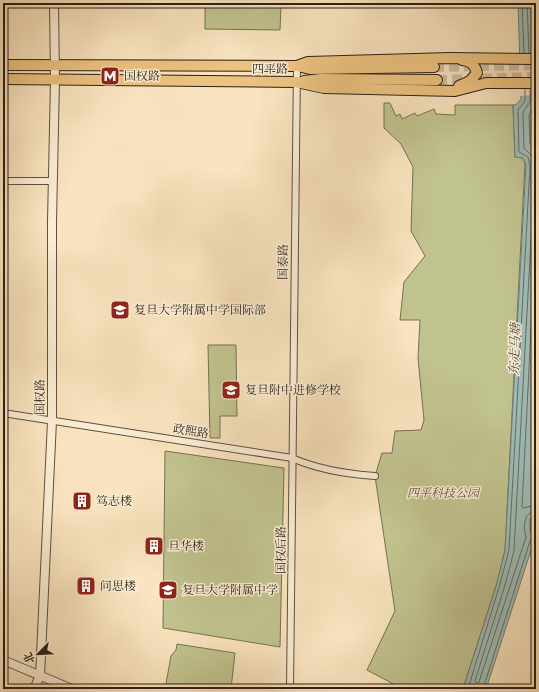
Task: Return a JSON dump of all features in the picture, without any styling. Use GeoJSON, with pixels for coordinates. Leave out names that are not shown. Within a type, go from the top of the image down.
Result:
{"type":"FeatureCollection","features":[{"type":"Feature","properties":{"kind":"main road","name":"四平路"},"geometry":{"type":"LineString","coordinates":[[3,64],[297,66],[308,62],[450,58],[536,59]]}},
{"type":"Feature","properties":{"kind":"main road"},"geometry":{"type":"LineString","coordinates":[[446,90],[467,83],[477,73],[476,68],[471,62],[450,58]]}},
{"type":"Feature","properties":{"kind":"main road"},"geometry":{"type":"LineString","coordinates":[[297,66],[310,69],[434,67]]}},
{"type":"Feature","properties":{"kind":"main road","name":"四平路"},"geometry":{"type":"LineString","coordinates":[[3,79],[296,82],[324,88],[455,91],[486,84],[508,82],[536,83]]}},
{"type":"Feature","properties":{"kind":"main road"},"geometry":{"type":"LineString","coordinates":[[296,82],[321,79],[437,80]]}},
{"type":"Feature","properties":{"kind":"street"},"geometry":{"type":"LineString","coordinates":[[54,3],[54,65]]}},
{"type":"Feature","properties":{"kind":"street","name":"国权路"},"geometry":{"type":"LineString","coordinates":[[34,689],[40,676],[52,421],[54,65]]}},
{"type":"Feature","properties":{"kind":"street","name":"国泰路"},"geometry":{"type":"LineString","coordinates":[[292,458],[297,66]]}},
{"type":"Feature","properties":{"kind":"street"},"geometry":{"type":"LineString","coordinates":[[3,181],[53,181]]}},
{"type":"Feature","properties":{"kind":"street","name":"政熙路"},"geometry":{"type":"LineString","coordinates":[[3,413],[292,458],[311,466],[348,474],[375,476]]}},
{"type":"Feature","properties":{"kind":"street","name":"国权后路"},"geometry":{"type":"LineString","coordinates":[[290,689],[292,458]]}},
{"type":"Feature","properties":{"kind":"street"},"geometry":{"type":"LineString","coordinates":[[3,660],[72,689]]}},
{"type":"Feature","properties":{"kind":"green space"},"geometry":{"type":"Polygon","coordinates":[[[205,5],[281,6],[280,30],[205,29],[205,5]]]}},
{"type":"Feature","properties":{"kind":"green space","name":"四平科技公园"},"geometry":{"type":"Polygon","coordinates":[[[384,103],[390,103],[396,116],[400,114],[402,119],[415,113],[417,116],[434,109],[436,114],[455,115],[455,105],[513,105],[515,157],[523,158],[525,163],[505,550],[497,583],[463,689],[403,689],[367,670],[395,611],[375,476],[382,453],[392,453],[395,431],[421,430],[424,420],[418,358],[420,320],[400,320],[404,282],[425,256],[411,231],[413,167],[401,144],[384,128],[384,103]]]}},
{"type":"Feature","properties":{"kind":"green space"},"geometry":{"type":"Polygon","coordinates":[[[208,345],[236,345],[237,416],[220,416],[220,438],[210,438],[208,345]]]}},
{"type":"Feature","properties":{"kind":"green space"},"geometry":{"type":"Polygon","coordinates":[[[165,451],[284,468],[280,647],[163,628],[165,451]]]}},
{"type":"Feature","properties":{"kind":"green space"},"geometry":{"type":"Polygon","coordinates":[[[177,644],[235,653],[231,689],[165,689],[171,656],[176,650],[177,644]]]}},
{"type":"Feature","properties":{"kind":"water","name":"东走马塘"},"geometry":{"type":"Polygon","coordinates":[[[518,3],[536,3],[536,477],[534,531],[536,532],[536,535],[486,689],[463,689],[497,583],[505,550],[526,165],[523,158],[515,157],[513,105],[517,104],[521,99],[518,3]]]}},
{"type":"Feature","properties":{"kind":"pier"},"geometry":{"type":"Polygon","coordinates":[[[518,55],[536,55],[536,95],[519,96],[518,55]]]}},
{"type":"Feature","properties":{"kind":"tunnel"},"geometry":{"type":"LineString","coordinates":[[434,67],[536,65]]}},
{"type":"Feature","properties":{"kind":"tunnel"},"geometry":{"type":"LineString","coordinates":[[437,80],[536,77]]}},
{"type":"Feature","properties":{"kind":"place","name":"国权路"},"geometry":{"type":"Point","coordinates":[110,76]}},
{"type":"Feature","properties":{"kind":"place","name":"复旦大学附属中学国际部"},"geometry":{"type":"Point","coordinates":[120,310]}},
{"type":"Feature","properties":{"kind":"place","name":"复旦附中进修学校"},"geometry":{"type":"Point","coordinates":[231,390]}},
{"type":"Feature","properties":{"kind":"place","name":"笃志楼"},"geometry":{"type":"Point","coordinates":[82,501]}},
{"type":"Feature","properties":{"kind":"place","name":"旦华楼"},"geometry":{"type":"Point","coordinates":[154,546]}},
{"type":"Feature","properties":{"kind":"place","name":"问思楼"},"geometry":{"type":"Point","coordinates":[86,586]}},
{"type":"Feature","properties":{"kind":"place","name":"复旦大学附属中学"},"geometry":{"type":"Point","coordinates":[168,590]}}]}
